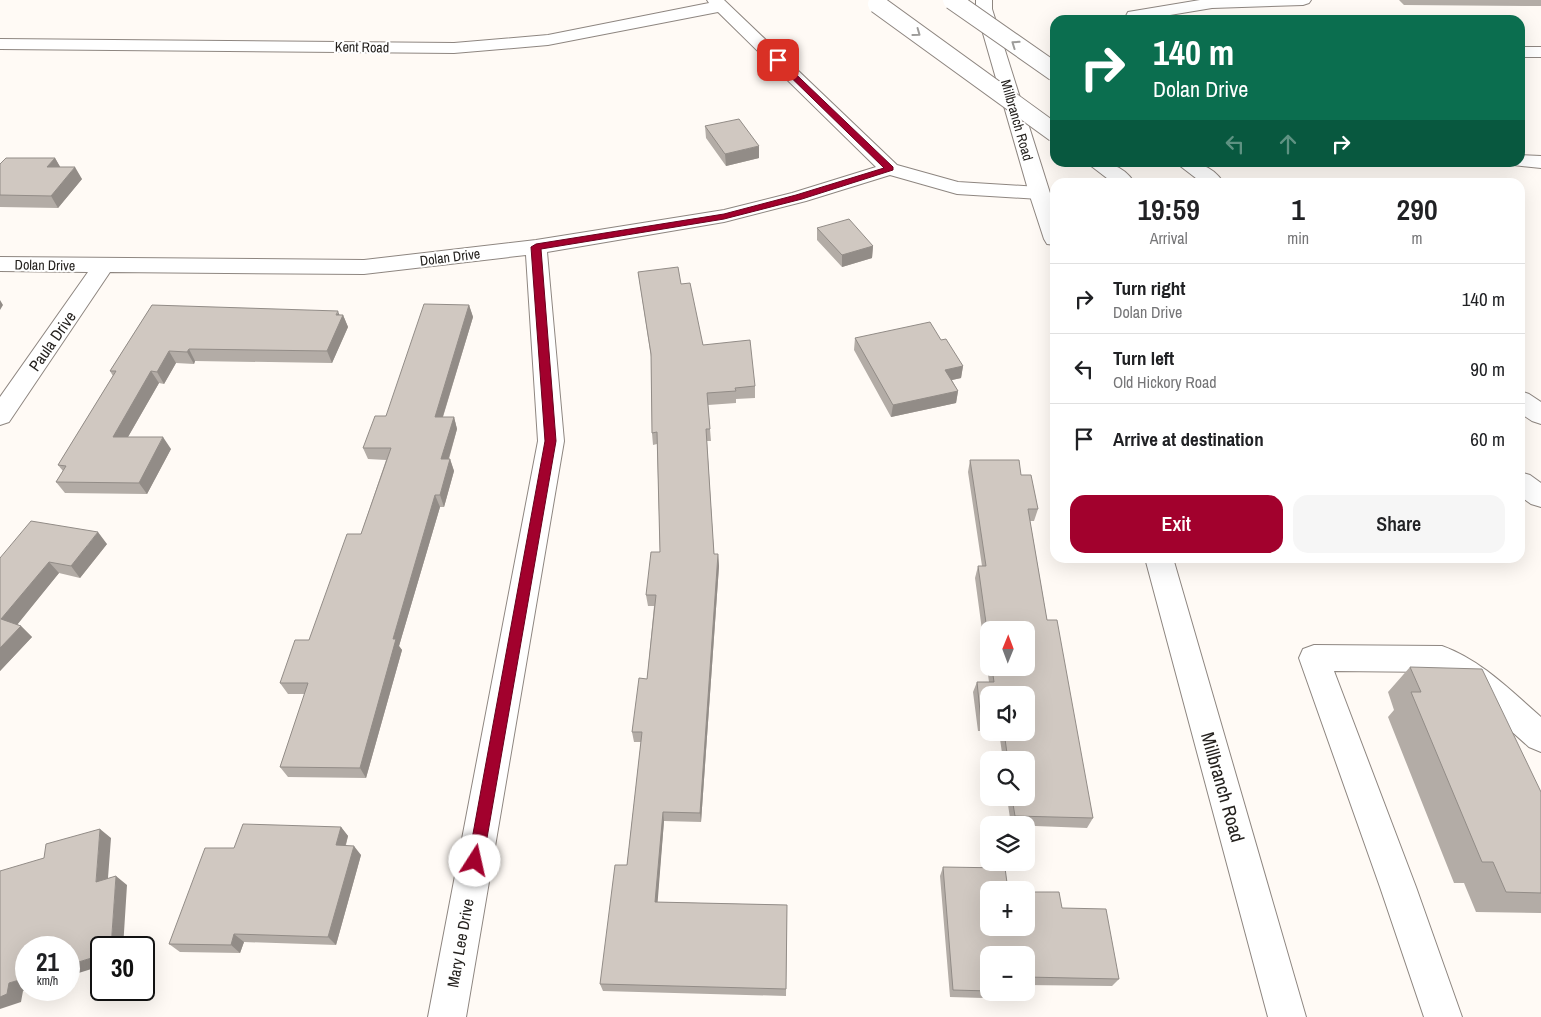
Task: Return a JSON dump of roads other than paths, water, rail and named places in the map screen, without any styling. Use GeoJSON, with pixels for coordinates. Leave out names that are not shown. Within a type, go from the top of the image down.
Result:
{"type":"FeatureCollection","features":[{"type":"Feature","properties":{"kind":"main road"},"geometry":{"type":"LineString","coordinates":[[952,0],[1050,69]]}},
{"type":"Feature","properties":{"kind":"main road","name":"Millbranch Road"},"geometry":{"type":"LineString","coordinates":[[984,0],[984,9],[1050,225]]}},
{"type":"Feature","properties":{"kind":"main road"},"geometry":{"type":"LineString","coordinates":[[1132,14],[1212,3],[1304,0]]}},
{"type":"Feature","properties":{"kind":"main road"},"geometry":{"type":"LineString","coordinates":[[875,2],[1050,129]]}},
{"type":"Feature","properties":{"kind":"main road"},"geometry":{"type":"LineString","coordinates":[[718,3],[890,169],[957,188],[1039,193]]}},
{"type":"Feature","properties":{"kind":"main road","name":"Kent Road"},"geometry":{"type":"LineString","coordinates":[[0,44],[454,48],[548,40],[718,3]]}},
{"type":"Feature","properties":{"kind":"main road"},"geometry":{"type":"LineString","coordinates":[[1525,52],[1541,52]]}},
{"type":"Feature","properties":{"kind":"main road"},"geometry":{"type":"LineString","coordinates":[[1525,162],[1541,162]]}},
{"type":"Feature","properties":{"kind":"main road"},"geometry":{"type":"LineString","coordinates":[[1103,167],[1118,178]]}},
{"type":"Feature","properties":{"kind":"main road"},"geometry":{"type":"LineString","coordinates":[[1192,167],[1207,178]]}},
{"type":"Feature","properties":{"kind":"main road","name":"Dolan Drive"},"geometry":{"type":"LineString","coordinates":[[0,264],[364,267],[536,247],[724,216],[799,197],[890,169]]}},
{"type":"Feature","properties":{"kind":"main road","name":"Mary Lee Drive"},"geometry":{"type":"LineString","coordinates":[[447,1017],[551,441],[536,247]]}},
{"type":"Feature","properties":{"kind":"main road","name":"Paula Drive"},"geometry":{"type":"LineString","coordinates":[[0,416],[103,266]]}},
{"type":"Feature","properties":{"kind":"main road"},"geometry":{"type":"LineString","coordinates":[[1525,403],[1541,414]]}},
{"type":"Feature","properties":{"kind":"main road"},"geometry":{"type":"LineString","coordinates":[[1525,486],[1541,498]]}},
{"type":"Feature","properties":{"kind":"main road","name":"Millbranch Road"},"geometry":{"type":"LineString","coordinates":[[1160,563],[1287,1017]]}},
{"type":"Feature","properties":{"kind":"main road"},"geometry":{"type":"LineString","coordinates":[[1443,1017],[1398,887],[1314,658],[1442,659],[1473,677],[1541,737]]}}]}
